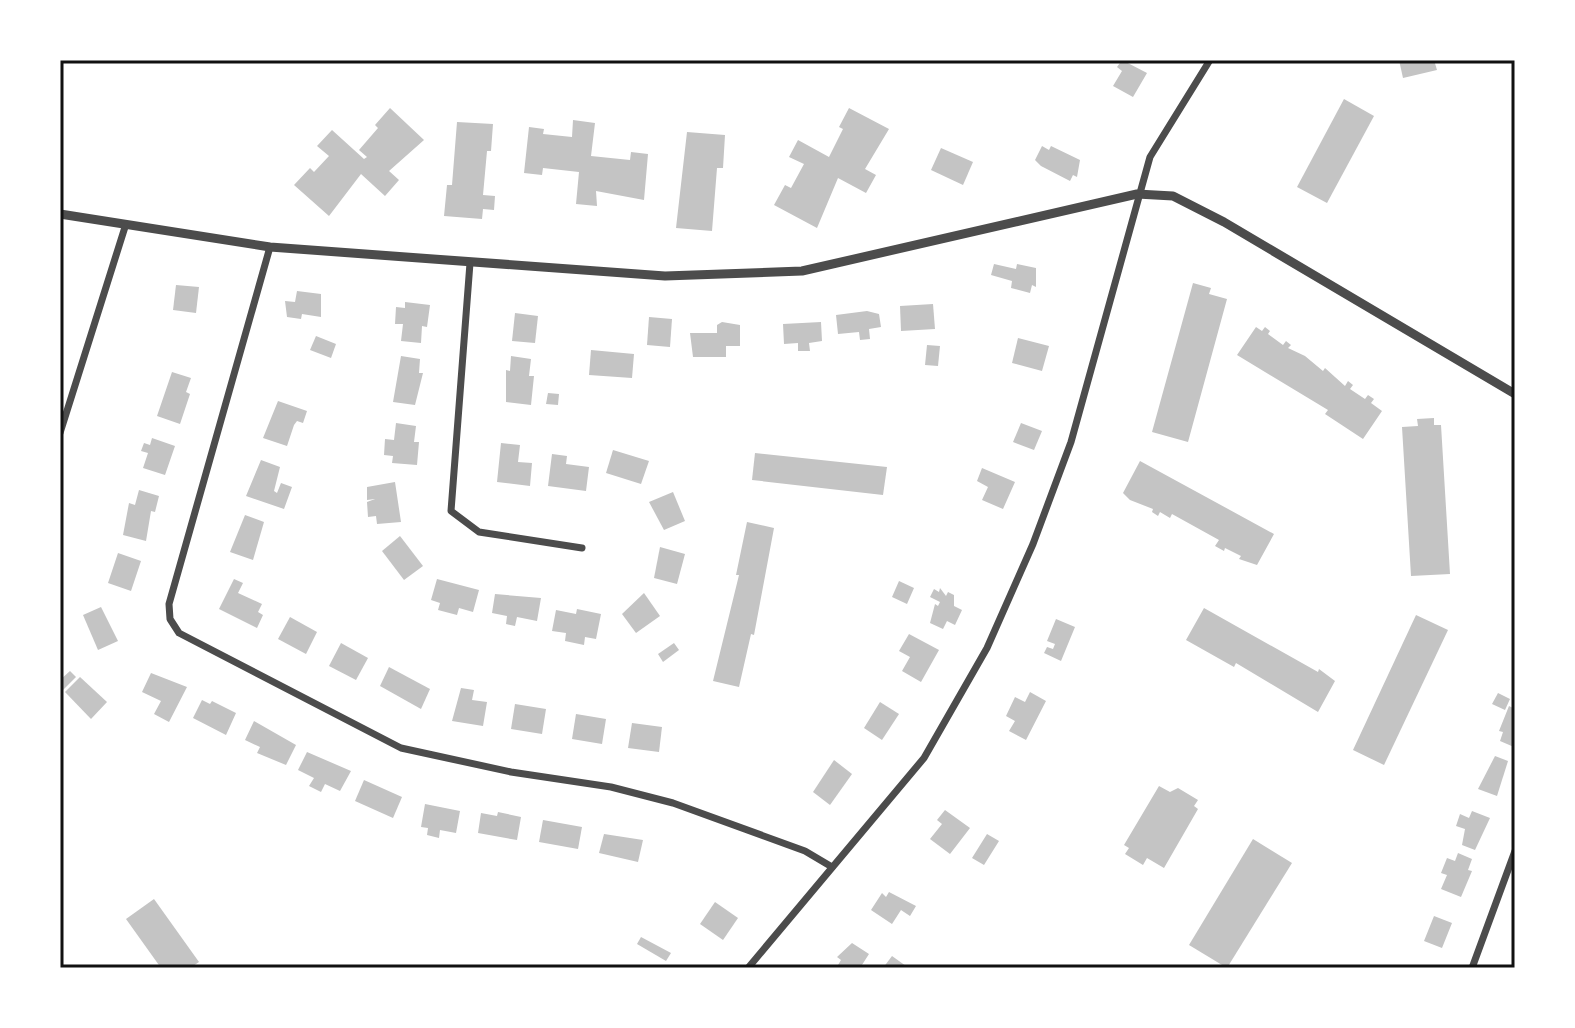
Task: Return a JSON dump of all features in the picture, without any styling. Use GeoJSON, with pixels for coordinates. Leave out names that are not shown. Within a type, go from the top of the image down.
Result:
{"type":"FeatureCollection","features":[{"type":"Feature","properties":{"kind":"street"},"geometry":{"type":"LineString","coordinates":[[748,968],[924,758],[987,648],[1033,544],[1071,442],[1137,194],[1150,157],[1210,60]]}},
{"type":"Feature","properties":{"kind":"street"},"geometry":{"type":"LineString","coordinates":[[60,214],[125,227],[270,247],[665,276],[802,271],[1137,194],[1173,196],[1224,222],[1515,394]]}},
{"type":"Feature","properties":{"kind":"street"},"geometry":{"type":"LineString","coordinates":[[60,433],[125,227]]}},
{"type":"Feature","properties":{"kind":"street"},"geometry":{"type":"LineString","coordinates":[[270,247],[169,604],[170,619],[179,633],[401,748],[511,772],[611,787],[673,803],[805,851],[832,867]]}},
{"type":"Feature","properties":{"kind":"street"},"geometry":{"type":"LineString","coordinates":[[470,263],[451,511],[479,532],[582,548]]}},
{"type":"Feature","properties":{"kind":"street"},"geometry":{"type":"LineString","coordinates":[[1472,968],[1515,851]]}},
{"type":"Feature","properties":{"kind":"building"},"geometry":{"type":"Polygon","coordinates":[[[1122,60],[1147,73],[1133,97],[1113,86],[1122,71],[1117,67],[1122,60]]]}},
{"type":"Feature","properties":{"kind":"building"},"geometry":{"type":"Polygon","coordinates":[[[1399,60],[1434,60],[1437,70],[1403,78],[1399,60]]]}},
{"type":"Feature","properties":{"kind":"building"},"geometry":{"type":"Polygon","coordinates":[[[1344,99],[1374,116],[1327,203],[1297,187],[1344,99]]]}},
{"type":"Feature","properties":{"kind":"building"},"geometry":{"type":"Polygon","coordinates":[[[390,108],[424,140],[389,171],[399,180],[385,196],[361,174],[329,216],[294,185],[310,168],[314,172],[329,156],[317,146],[332,130],[364,159],[367,157],[359,150],[390,108]]]}},
{"type":"Feature","properties":{"kind":"building"},"geometry":{"type":"Polygon","coordinates":[[[849,108],[889,129],[865,169],[876,175],[866,193],[838,178],[817,228],[774,205],[785,185],[791,188],[804,164],[789,157],[798,140],[829,157],[849,108]]]}},
{"type":"Feature","properties":{"kind":"building"},"geometry":{"type":"Polygon","coordinates":[[[573,120],[595,123],[591,156],[630,160],[631,152],[648,154],[644,200],[596,191],[597,206],[576,204],[579,172],[543,168],[542,175],[524,173],[529,127],[544,129],[543,134],[572,137],[573,120]]]}},
{"type":"Feature","properties":{"kind":"building"},"geometry":{"type":"Polygon","coordinates":[[[457,122],[493,124],[483,195],[495,196],[494,210],[483,209],[482,219],[444,216],[447,185],[452,185],[457,122]]]}},
{"type":"Feature","properties":{"kind":"building"},"geometry":{"type":"Polygon","coordinates":[[[687,132],[725,135],[723,168],[717,168],[712,231],[676,228],[687,132]]]}},
{"type":"Feature","properties":{"kind":"building"},"geometry":{"type":"Polygon","coordinates":[[[1042,146],[1049,150],[1051,146],[1080,160],[1077,177],[1073,175],[1070,181],[1041,166],[1035,160],[1042,146]]]}},
{"type":"Feature","properties":{"kind":"building"},"geometry":{"type":"Polygon","coordinates":[[[941,148],[973,162],[963,185],[931,170],[941,148]]]}},
{"type":"Feature","properties":{"kind":"building"},"geometry":{"type":"Polygon","coordinates":[[[994,264],[1016,269],[1017,264],[1036,268],[1036,287],[1032,285],[1030,293],[1011,288],[1012,281],[991,275],[994,264]]]}},
{"type":"Feature","properties":{"kind":"building"},"geometry":{"type":"Polygon","coordinates":[[[1193,283],[1211,288],[1209,294],[1227,299],[1188,442],[1152,432],[1193,283]]]}},
{"type":"Feature","properties":{"kind":"building"},"geometry":{"type":"Polygon","coordinates":[[[176,285],[199,287],[196,313],[173,310],[176,285]]]}},
{"type":"Feature","properties":{"kind":"building"},"geometry":{"type":"Polygon","coordinates":[[[297,291],[321,294],[321,317],[302,314],[301,319],[287,317],[285,301],[295,302],[297,291]]]}},
{"type":"Feature","properties":{"kind":"building"},"geometry":{"type":"Polygon","coordinates":[[[405,302],[430,305],[427,327],[422,326],[421,343],[401,341],[403,324],[395,324],[396,307],[405,308],[405,302]]]}},
{"type":"Feature","properties":{"kind":"building"},"geometry":{"type":"Polygon","coordinates":[[[933,304],[935,329],[901,331],[900,306],[933,304]]]}},
{"type":"Feature","properties":{"kind":"building"},"geometry":{"type":"Polygon","coordinates":[[[867,311],[879,314],[881,327],[869,329],[870,339],[860,340],[859,332],[838,334],[836,315],[867,311]]]}},
{"type":"Feature","properties":{"kind":"building"},"geometry":{"type":"Polygon","coordinates":[[[515,313],[538,316],[535,343],[512,341],[515,313]]]}},
{"type":"Feature","properties":{"kind":"building"},"geometry":{"type":"Polygon","coordinates":[[[649,317],[672,319],[670,347],[647,345],[649,317]]]}},
{"type":"Feature","properties":{"kind":"building"},"geometry":{"type":"Polygon","coordinates":[[[722,322],[740,325],[740,346],[726,346],[726,357],[693,357],[690,333],[717,333],[717,325],[722,322]]]}},
{"type":"Feature","properties":{"kind":"building"},"geometry":{"type":"Polygon","coordinates":[[[821,322],[822,341],[809,343],[810,351],[798,351],[798,343],[784,344],[783,324],[821,322]]]}},
{"type":"Feature","properties":{"kind":"building"},"geometry":{"type":"Polygon","coordinates":[[[1256,327],[1262,331],[1265,327],[1270,331],[1268,334],[1283,345],[1286,341],[1291,345],[1288,348],[1305,356],[1323,371],[1325,368],[1345,386],[1348,381],[1353,385],[1350,389],[1365,399],[1368,395],[1374,399],[1371,403],[1382,411],[1363,439],[1325,414],[1328,410],[1237,355],[1256,327]]]}},
{"type":"Feature","properties":{"kind":"building"},"geometry":{"type":"Polygon","coordinates":[[[316,336],[336,344],[331,358],[310,350],[316,336]]]}},
{"type":"Feature","properties":{"kind":"building"},"geometry":{"type":"Polygon","coordinates":[[[1018,338],[1049,346],[1042,371],[1012,363],[1018,338]]]}},
{"type":"Feature","properties":{"kind":"building"},"geometry":{"type":"Polygon","coordinates":[[[927,345],[940,346],[938,366],[925,365],[927,345]]]}},
{"type":"Feature","properties":{"kind":"building"},"geometry":{"type":"Polygon","coordinates":[[[591,350],[634,354],[632,378],[589,375],[591,350]]]}},
{"type":"Feature","properties":{"kind":"building"},"geometry":{"type":"Polygon","coordinates":[[[401,356],[420,359],[419,373],[423,373],[415,405],[393,402],[401,356]]]}},
{"type":"Feature","properties":{"kind":"building"},"geometry":{"type":"Polygon","coordinates":[[[511,356],[531,359],[529,376],[534,376],[531,405],[506,402],[506,370],[510,371],[511,356]]]}},
{"type":"Feature","properties":{"kind":"building"},"geometry":{"type":"Polygon","coordinates":[[[172,372],[191,378],[186,392],[190,394],[180,424],[157,416],[172,372]]]}},
{"type":"Feature","properties":{"kind":"building"},"geometry":{"type":"Polygon","coordinates":[[[548,393],[559,394],[558,405],[546,404],[548,393]]]}},
{"type":"Feature","properties":{"kind":"building"},"geometry":{"type":"Polygon","coordinates":[[[278,401],[307,411],[303,423],[297,421],[294,425],[287,446],[263,438],[278,401]]]}},
{"type":"Feature","properties":{"kind":"building"},"geometry":{"type":"Polygon","coordinates":[[[1434,418],[1434,425],[1441,425],[1450,574],[1411,576],[1402,427],[1418,426],[1417,419],[1434,418]]]}},
{"type":"Feature","properties":{"kind":"building"},"geometry":{"type":"Polygon","coordinates":[[[396,423],[416,426],[414,442],[419,442],[417,465],[392,463],[393,456],[384,455],[385,439],[394,440],[396,423]]]}},
{"type":"Feature","properties":{"kind":"building"},"geometry":{"type":"Polygon","coordinates":[[[1021,423],[1042,431],[1034,450],[1013,442],[1021,423]]]}},
{"type":"Feature","properties":{"kind":"building"},"geometry":{"type":"Polygon","coordinates":[[[152,438],[175,446],[165,475],[143,468],[148,453],[141,451],[144,443],[150,445],[152,438]]]}},
{"type":"Feature","properties":{"kind":"building"},"geometry":{"type":"Polygon","coordinates":[[[501,443],[520,445],[518,462],[532,463],[530,486],[497,482],[501,443]]]}},
{"type":"Feature","properties":{"kind":"building"},"geometry":{"type":"Polygon","coordinates":[[[613,450],[649,461],[641,484],[606,473],[613,450]]]}},
{"type":"Feature","properties":{"kind":"building"},"geometry":{"type":"Polygon","coordinates":[[[755,453],[887,467],[883,495],[752,480],[755,453]]]}},
{"type":"Feature","properties":{"kind":"building"},"geometry":{"type":"Polygon","coordinates":[[[552,454],[567,456],[566,464],[589,467],[586,491],[548,486],[552,454]]]}},
{"type":"Feature","properties":{"kind":"building"},"geometry":{"type":"Polygon","coordinates":[[[261,460],[280,467],[274,491],[277,493],[281,483],[292,487],[284,509],[246,496],[261,460]]]}},
{"type":"Feature","properties":{"kind":"building"},"geometry":{"type":"Polygon","coordinates":[[[1140,461],[1274,534],[1257,565],[1215,546],[1219,540],[1172,514],[1170,518],[1160,512],[1158,516],[1152,512],[1153,509],[1130,500],[1123,493],[1140,461]]]}},
{"type":"Feature","properties":{"kind":"building"},"geometry":{"type":"Polygon","coordinates":[[[982,468],[1015,482],[1003,509],[982,500],[988,487],[977,481],[982,468]]]}},
{"type":"Feature","properties":{"kind":"building"},"geometry":{"type":"Polygon","coordinates":[[[395,482],[401,522],[377,524],[376,516],[368,517],[367,502],[375,499],[367,500],[367,487],[395,482]]]}},
{"type":"Feature","properties":{"kind":"building"},"geometry":{"type":"Polygon","coordinates":[[[139,490],[159,496],[155,512],[151,511],[146,541],[123,535],[129,503],[135,505],[139,490]]]}},
{"type":"Feature","properties":{"kind":"building"},"geometry":{"type":"Polygon","coordinates":[[[673,492],[685,521],[664,530],[649,502],[673,492]]]}},
{"type":"Feature","properties":{"kind":"building"},"geometry":{"type":"Polygon","coordinates":[[[245,515],[264,522],[253,560],[230,552],[245,515]]]}},
{"type":"Feature","properties":{"kind":"building"},"geometry":{"type":"Polygon","coordinates":[[[747,522],[774,528],[754,635],[751,634],[739,687],[713,681],[739,575],[736,575],[747,522]]]}},
{"type":"Feature","properties":{"kind":"building"},"geometry":{"type":"Polygon","coordinates":[[[400,536],[423,566],[404,580],[382,551],[400,536]]]}},
{"type":"Feature","properties":{"kind":"building"},"geometry":{"type":"Polygon","coordinates":[[[660,547],[685,554],[677,584],[654,578],[660,547]]]}},
{"type":"Feature","properties":{"kind":"building"},"geometry":{"type":"Polygon","coordinates":[[[118,553],[141,561],[131,591],[108,583],[118,553]]]}},
{"type":"Feature","properties":{"kind":"building"},"geometry":{"type":"Polygon","coordinates":[[[234,579],[243,583],[238,593],[262,604],[258,612],[263,615],[257,628],[219,609],[234,579]]]}},
{"type":"Feature","properties":{"kind":"building"},"geometry":{"type":"Polygon","coordinates":[[[437,579],[479,590],[473,612],[459,608],[457,615],[438,610],[440,603],[431,600],[437,579]]]}},
{"type":"Feature","properties":{"kind":"building"},"geometry":{"type":"Polygon","coordinates":[[[899,581],[914,588],[907,604],[892,597],[899,581]]]}},
{"type":"Feature","properties":{"kind":"building"},"geometry":{"type":"Polygon","coordinates":[[[940,588],[946,596],[948,592],[954,595],[954,606],[962,610],[955,625],[947,621],[943,629],[930,623],[935,604],[938,606],[940,602],[930,597],[934,589],[939,592],[940,588]]]}},
{"type":"Feature","properties":{"kind":"building"},"geometry":{"type":"Polygon","coordinates":[[[644,593],[660,616],[636,633],[622,614],[644,593]]]}},
{"type":"Feature","properties":{"kind":"building"},"geometry":{"type":"Polygon","coordinates":[[[495,594],[541,598],[537,621],[517,617],[515,626],[506,624],[507,616],[492,613],[495,594]]]}},
{"type":"Feature","properties":{"kind":"building"},"geometry":{"type":"Polygon","coordinates":[[[101,607],[118,641],[98,650],[83,615],[101,607]]]}},
{"type":"Feature","properties":{"kind":"building"},"geometry":{"type":"Polygon","coordinates":[[[1204,608],[1318,672],[1319,669],[1335,681],[1318,712],[1236,663],[1234,667],[1186,640],[1204,608]]]}},
{"type":"Feature","properties":{"kind":"building"},"geometry":{"type":"Polygon","coordinates":[[[577,609],[601,614],[596,639],[585,637],[584,645],[565,641],[566,633],[552,631],[556,610],[576,614],[577,609]]]}},
{"type":"Feature","properties":{"kind":"building"},"geometry":{"type":"Polygon","coordinates":[[[1416,615],[1448,630],[1384,765],[1353,750],[1416,615]]]}},
{"type":"Feature","properties":{"kind":"building"},"geometry":{"type":"Polygon","coordinates":[[[290,617],[317,632],[306,654],[278,639],[290,617]]]}},
{"type":"Feature","properties":{"kind":"building"},"geometry":{"type":"Polygon","coordinates":[[[1056,619],[1075,627],[1061,661],[1044,653],[1047,647],[1053,649],[1055,644],[1047,641],[1056,619]]]}},
{"type":"Feature","properties":{"kind":"building"},"geometry":{"type":"Polygon","coordinates":[[[909,634],[939,650],[921,682],[902,671],[910,657],[899,651],[909,634]]]}},
{"type":"Feature","properties":{"kind":"building"},"geometry":{"type":"Polygon","coordinates":[[[341,643],[368,658],[356,680],[329,666],[341,643]]]}},
{"type":"Feature","properties":{"kind":"building"},"geometry":{"type":"Polygon","coordinates":[[[674,643],[679,650],[663,662],[658,654],[674,643]]]}},
{"type":"Feature","properties":{"kind":"building"},"geometry":{"type":"Polygon","coordinates":[[[389,667],[430,689],[421,709],[380,686],[389,667]]]}},
{"type":"Feature","properties":{"kind":"building"},"geometry":{"type":"Polygon","coordinates":[[[70,671],[76,677],[60,693],[60,680],[70,671]]]}},
{"type":"Feature","properties":{"kind":"building"},"geometry":{"type":"Polygon","coordinates":[[[151,673],[187,687],[169,722],[154,714],[161,701],[142,692],[151,673]]]}},
{"type":"Feature","properties":{"kind":"building"},"geometry":{"type":"Polygon","coordinates":[[[80,677],[107,702],[91,719],[65,692],[80,677]]]}},
{"type":"Feature","properties":{"kind":"building"},"geometry":{"type":"Polygon","coordinates":[[[461,688],[474,690],[472,700],[487,702],[483,726],[452,721],[461,688]]]}},
{"type":"Feature","properties":{"kind":"building"},"geometry":{"type":"Polygon","coordinates":[[[1030,692],[1046,701],[1026,740],[1009,731],[1015,721],[1006,716],[1015,697],[1025,702],[1030,692]]]}},
{"type":"Feature","properties":{"kind":"building"},"geometry":{"type":"Polygon","coordinates":[[[1498,693],[1510,699],[1505,710],[1492,704],[1498,693]]]}},
{"type":"Feature","properties":{"kind":"building"},"geometry":{"type":"Polygon","coordinates":[[[202,700],[210,704],[212,701],[236,713],[226,735],[193,718],[202,700]]]}},
{"type":"Feature","properties":{"kind":"building"},"geometry":{"type":"Polygon","coordinates":[[[880,702],[899,714],[882,740],[864,728],[880,702]]]}},
{"type":"Feature","properties":{"kind":"building"},"geometry":{"type":"Polygon","coordinates":[[[515,704],[546,709],[542,734],[511,729],[515,704]]]}},
{"type":"Feature","properties":{"kind":"building"},"geometry":{"type":"Polygon","coordinates":[[[1509,706],[1515,709],[1514,747],[1500,741],[1503,732],[1499,731],[1509,706]]]}},
{"type":"Feature","properties":{"kind":"building"},"geometry":{"type":"Polygon","coordinates":[[[576,714],[606,719],[602,744],[572,739],[576,714]]]}},
{"type":"Feature","properties":{"kind":"building"},"geometry":{"type":"Polygon","coordinates":[[[254,721],[296,745],[286,765],[257,753],[260,747],[245,740],[254,721]]]}},
{"type":"Feature","properties":{"kind":"building"},"geometry":{"type":"Polygon","coordinates":[[[632,723],[662,727],[659,752],[628,748],[632,723]]]}},
{"type":"Feature","properties":{"kind":"building"},"geometry":{"type":"Polygon","coordinates":[[[307,752],[351,771],[340,791],[325,784],[321,792],[309,786],[314,778],[298,770],[307,752]]]}},
{"type":"Feature","properties":{"kind":"building"},"geometry":{"type":"Polygon","coordinates":[[[1495,756],[1508,761],[1497,796],[1478,789],[1495,756]]]}},
{"type":"Feature","properties":{"kind":"building"},"geometry":{"type":"Polygon","coordinates":[[[834,760],[852,774],[830,805],[813,792],[834,760]]]}},
{"type":"Feature","properties":{"kind":"building"},"geometry":{"type":"Polygon","coordinates":[[[364,780],[402,797],[393,818],[355,801],[364,780]]]}},
{"type":"Feature","properties":{"kind":"building"},"geometry":{"type":"Polygon","coordinates":[[[1159,786],[1170,792],[1178,788],[1198,800],[1194,806],[1198,809],[1164,868],[1147,858],[1143,865],[1125,854],[1129,848],[1124,845],[1159,786]]]}},
{"type":"Feature","properties":{"kind":"building"},"geometry":{"type":"Polygon","coordinates":[[[425,804],[460,811],[456,833],[440,830],[439,838],[427,835],[428,828],[421,827],[425,804]]]}},
{"type":"Feature","properties":{"kind":"building"},"geometry":{"type":"Polygon","coordinates":[[[945,810],[970,828],[950,854],[930,839],[942,824],[937,820],[945,810]]]}},
{"type":"Feature","properties":{"kind":"building"},"geometry":{"type":"Polygon","coordinates":[[[1472,811],[1490,818],[1475,850],[1462,845],[1465,829],[1456,826],[1460,814],[1469,818],[1472,811]]]}},
{"type":"Feature","properties":{"kind":"building"},"geometry":{"type":"Polygon","coordinates":[[[498,812],[521,817],[517,840],[478,833],[481,813],[497,816],[498,812]]]}},
{"type":"Feature","properties":{"kind":"building"},"geometry":{"type":"Polygon","coordinates":[[[543,820],[582,827],[578,849],[539,842],[543,820]]]}},
{"type":"Feature","properties":{"kind":"building"},"geometry":{"type":"Polygon","coordinates":[[[604,834],[643,840],[638,862],[599,853],[604,834]]]}},
{"type":"Feature","properties":{"kind":"building"},"geometry":{"type":"Polygon","coordinates":[[[987,834],[999,841],[984,865],[972,858],[987,834]]]}},
{"type":"Feature","properties":{"kind":"building"},"geometry":{"type":"Polygon","coordinates":[[[1253,839],[1292,863],[1227,968],[1189,945],[1253,839]]]}},
{"type":"Feature","properties":{"kind":"building"},"geometry":{"type":"Polygon","coordinates":[[[1458,853],[1472,859],[1468,870],[1472,871],[1461,897],[1441,889],[1447,875],[1441,873],[1447,858],[1455,861],[1458,853]]]}},
{"type":"Feature","properties":{"kind":"building"},"geometry":{"type":"Polygon","coordinates":[[[889,892],[916,906],[910,916],[901,910],[892,924],[871,910],[882,893],[886,897],[889,892]]]}},
{"type":"Feature","properties":{"kind":"building"},"geometry":{"type":"Polygon","coordinates":[[[154,899],[199,962],[190,968],[161,968],[126,919],[154,899]]]}},
{"type":"Feature","properties":{"kind":"building"},"geometry":{"type":"Polygon","coordinates":[[[715,902],[738,918],[723,940],[700,924],[715,902]]]}},
{"type":"Feature","properties":{"kind":"building"},"geometry":{"type":"Polygon","coordinates":[[[1434,916],[1452,923],[1442,948],[1424,941],[1434,916]]]}},
{"type":"Feature","properties":{"kind":"building"},"geometry":{"type":"Polygon","coordinates":[[[641,937],[671,953],[666,961],[637,944],[641,937]]]}},
{"type":"Feature","properties":{"kind":"building"},"geometry":{"type":"Polygon","coordinates":[[[852,943],[869,954],[860,968],[843,968],[838,965],[841,960],[837,957],[852,943]]]}},
{"type":"Feature","properties":{"kind":"building"},"geometry":{"type":"Polygon","coordinates":[[[892,956],[906,966],[883,968],[892,956]]]}}]}
